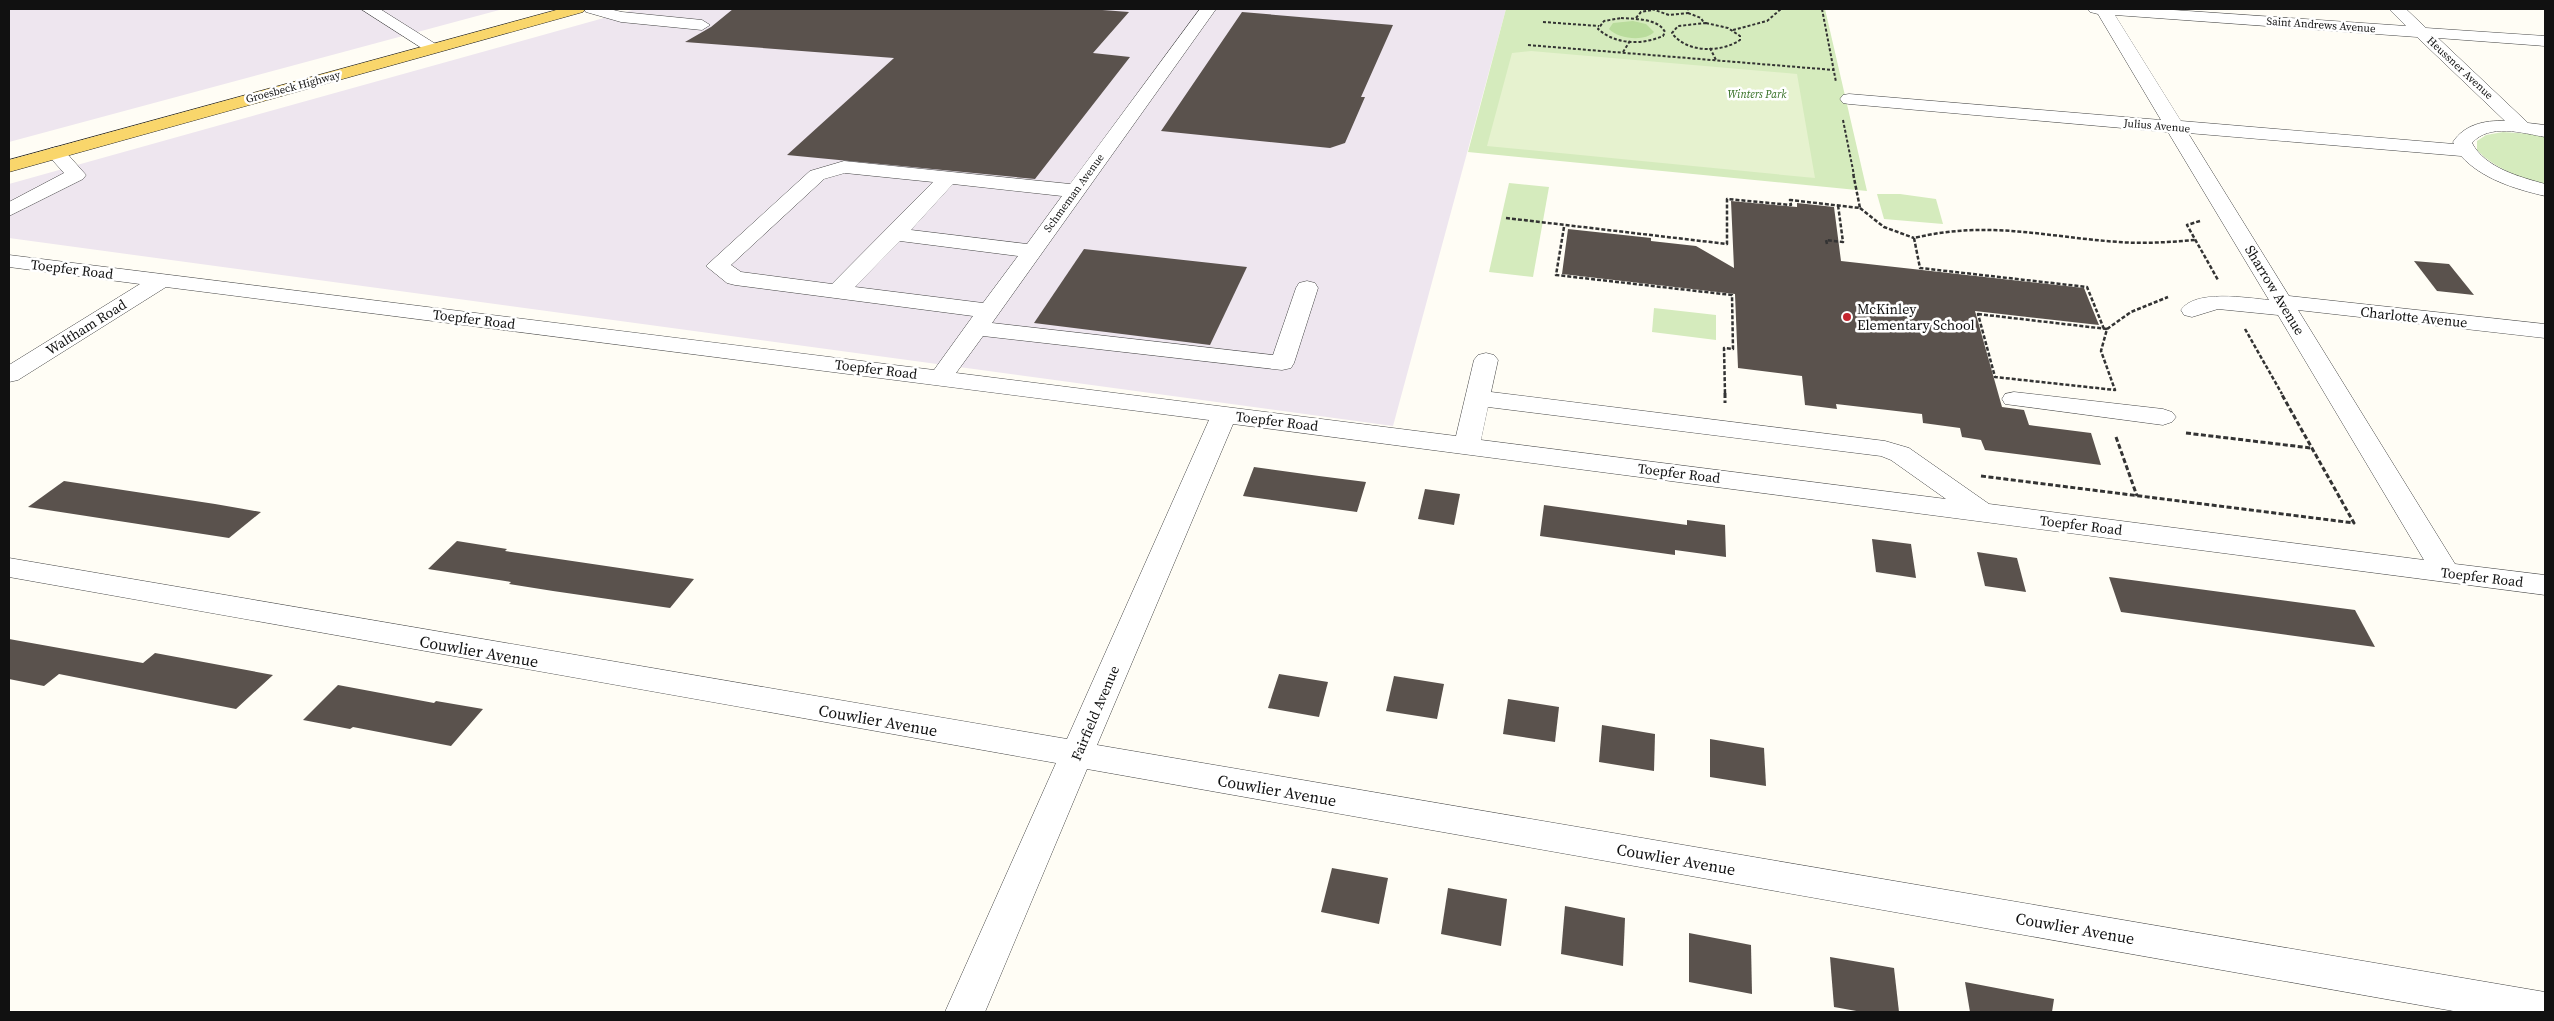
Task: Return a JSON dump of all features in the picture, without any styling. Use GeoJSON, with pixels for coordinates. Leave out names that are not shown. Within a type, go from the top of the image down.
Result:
{"type":"FeatureCollection","features":[{"type":"Feature","properties":{"kind":"main road","name":"Groesbeck Highway"},"geometry":{"type":"LineString","coordinates":[[9,166],[577,9]]}},
{"type":"Feature","properties":{"kind":"street"},"geometry":{"type":"LineString","coordinates":[[369,9],[434,48]]}},
{"type":"Feature","properties":{"kind":"street"},"geometry":{"type":"LineString","coordinates":[[592,9],[620,17],[702,26]]}},
{"type":"Feature","properties":{"kind":"street","name":"Schmeman Avenue"},"geometry":{"type":"LineString","coordinates":[[940,378],[1208,9]]}},
{"type":"Feature","properties":{"kind":"street","name":"Saint Andrews Avenue"},"geometry":{"type":"LineString","coordinates":[[2096,9],[2545,42]]}},
{"type":"Feature","properties":{"kind":"street","name":"Sharrow Avenue"},"geometry":{"type":"LineString","coordinates":[[2103,9],[2446,572]]}},
{"type":"Feature","properties":{"kind":"street","name":"Heussner Avenue"},"geometry":{"type":"LineString","coordinates":[[2397,9],[2523,128]]}},
{"type":"Feature","properties":{"kind":"street","name":"Julius Avenue"},"geometry":{"type":"LineString","coordinates":[[1843,101],[2464,151]]}},
{"type":"Feature","properties":{"kind":"street"},"geometry":{"type":"LineString","coordinates":[[2545,131],[2499,127],[2479,129],[2466,134],[2462,142],[2464,151],[2478,163],[2500,175],[2545,190]]}},
{"type":"Feature","properties":{"kind":"street"},"geometry":{"type":"LineString","coordinates":[[9,210],[76,175],[56,153]]}},
{"type":"Feature","properties":{"kind":"street"},"geometry":{"type":"LineString","coordinates":[[1076,191],[844,167],[817,175],[717,266],[735,278],[838,291],[982,319],[1282,363],[1307,288]]}},
{"type":"Feature","properties":{"kind":"street"},"geometry":{"type":"LineString","coordinates":[[838,291],[948,178]]}},
{"type":"Feature","properties":{"kind":"street"},"geometry":{"type":"LineString","coordinates":[[895,234],[1032,251]]}},
{"type":"Feature","properties":{"kind":"street","name":"Toepfer Road"},"geometry":{"type":"LineString","coordinates":[[9,261],[940,378],[2545,585]]}},
{"type":"Feature","properties":{"kind":"street","name":"Waltham Road"},"geometry":{"type":"LineString","coordinates":[[9,375],[162,280]]}},
{"type":"Feature","properties":{"kind":"street","name":"Charlotte Avenue"},"geometry":{"type":"LineString","coordinates":[[2192,310],[2205,305],[2230,302],[2285,305],[2545,331]]}},
{"type":"Feature","properties":{"kind":"street"},"geometry":{"type":"LineString","coordinates":[[1467,446],[1486,360]]}},
{"type":"Feature","properties":{"kind":"street"},"geometry":{"type":"LineString","coordinates":[[1478,398],[1885,449],[1900,454],[1982,512]]}},
{"type":"Feature","properties":{"kind":"street"},"geometry":{"type":"LineString","coordinates":[[2014,399],[2102,399],[2170,425]]}},
{"type":"Feature","properties":{"kind":"street","name":"Fairfield Avenue"},"geometry":{"type":"LineString","coordinates":[[965,1012],[1224,415]]}},
{"type":"Feature","properties":{"kind":"street","name":"Couwlier Avenue"},"geometry":{"type":"LineString","coordinates":[[9,568],[2545,1010]]}},
{"type":"Feature","properties":{"kind":"path"},"geometry":{"type":"LineString","coordinates":[[1732,30],[1767,21],[1781,9]]}},
{"type":"Feature","properties":{"kind":"path"},"geometry":{"type":"LineString","coordinates":[[1822,9],[1834,70],[1843,101],[1860,208]]}},
{"type":"Feature","properties":{"kind":"path"},"geometry":{"type":"LineString","coordinates":[[1636,18],[1641,12],[1652,10],[1669,15],[1688,13],[1701,18],[1704,23]]}},
{"type":"Feature","properties":{"kind":"path"},"geometry":{"type":"LineString","coordinates":[[1543,22],[1599,26],[1611,19],[1636,18],[1659,25],[1665,32],[1672,33],[1678,41],[1686,44],[1710,48],[1736,44],[1740,40],[1740,36],[1732,30],[1704,23],[1678,26],[1672,33]]}},
{"type":"Feature","properties":{"kind":"path"},"geometry":{"type":"LineString","coordinates":[[1599,26],[1602,33],[1608,37],[1630,41],[1650,41],[1663,36],[1665,32]]}},
{"type":"Feature","properties":{"kind":"path"},"geometry":{"type":"LineString","coordinates":[[1622,52],[1630,41]]}},
{"type":"Feature","properties":{"kind":"path"},"geometry":{"type":"LineString","coordinates":[[1528,45],[1834,70]]}},
{"type":"Feature","properties":{"kind":"path"},"geometry":{"type":"LineString","coordinates":[[1710,48],[1716,60]]}},
{"type":"Feature","properties":{"kind":"path"},"geometry":{"type":"LineString","coordinates":[[1506,218],[1551,222],[1550,225],[1726,244],[1727,199],[1791,205],[1790,200],[1860,208],[1884,227],[1914,238],[1941,230],[1984,227],[2028,229],[2133,243],[2195,240]]}},
{"type":"Feature","properties":{"kind":"path"},"geometry":{"type":"LineString","coordinates":[[1826,244],[1826,240],[1843,242],[1838,205]]}},
{"type":"Feature","properties":{"kind":"path"},"geometry":{"type":"LineString","coordinates":[[1974,475],[2354,523],[2187,225],[2202,221],[2197,212]]}},
{"type":"Feature","properties":{"kind":"path"},"geometry":{"type":"LineString","coordinates":[[1564,226],[1556,275],[1732,295],[1733,349],[1724,348],[1725,406]]}},
{"type":"Feature","properties":{"kind":"path"},"geometry":{"type":"LineString","coordinates":[[1914,238],[1920,268],[2087,286],[2105,329],[2101,351],[2115,390],[2102,399],[1995,376],[1978,314],[2105,329],[2131,312],[2170,296]]}},
{"type":"Feature","properties":{"kind":"path"},"geometry":{"type":"LineString","coordinates":[[2102,399],[2137,496]]}},
{"type":"Feature","properties":{"kind":"path"},"geometry":{"type":"LineString","coordinates":[[2170,425],[2312,448]]}},
{"type":"Feature","properties":{"kind":"shaded area"},"geometry":{"type":"Polygon","coordinates":[[[9,9],[503,9],[9,142],[9,9]]]}},
{"type":"Feature","properties":{"kind":"shaded area"},"geometry":{"type":"Polygon","coordinates":[[[636,9],[1506,9],[1393,426],[9,238],[9,184],[636,9]]]}},
{"type":"Feature","properties":{"kind":"green space","name":"Winters Park"},"geometry":{"type":"Polygon","coordinates":[[[1506,9],[1825,9],[1867,191],[1468,152],[1506,9]]]}},
{"type":"Feature","properties":{"kind":"green space"},"geometry":{"type":"Polygon","coordinates":[[[1633,21],[1646,24],[1654,32],[1644,37],[1632,38],[1619,35],[1609,29],[1613,23],[1633,21]]]}},
{"type":"Feature","properties":{"kind":"green space"},"geometry":{"type":"Polygon","coordinates":[[[1531,51],[1797,74],[1815,178],[1487,146],[1512,53],[1531,51]]]}},
{"type":"Feature","properties":{"kind":"green space"},"geometry":{"type":"Polygon","coordinates":[[[2503,132],[2545,135],[2545,184],[2526,179],[2500,168],[2477,150],[2477,141],[2486,135],[2503,132]]]}},
{"type":"Feature","properties":{"kind":"green space"},"geometry":{"type":"Polygon","coordinates":[[[1509,183],[1549,187],[1533,277],[1489,272],[1509,183]]]}},
{"type":"Feature","properties":{"kind":"green space"},"geometry":{"type":"Polygon","coordinates":[[[1877,194],[1900,194],[1936,199],[1943,224],[1884,219],[1877,194]]]}},
{"type":"Feature","properties":{"kind":"green space"},"geometry":{"type":"Polygon","coordinates":[[[1654,308],[1716,315],[1716,340],[1652,332],[1654,308]]]}},
{"type":"Feature","properties":{"kind":"building"},"geometry":{"type":"Polygon","coordinates":[[[733,9],[1089,9],[1129,12],[1093,53],[1130,57],[1035,179],[787,155],[894,58],[685,42],[711,27],[733,9]]]}},
{"type":"Feature","properties":{"kind":"building"},"geometry":{"type":"Polygon","coordinates":[[[1242,12],[1393,25],[1361,97],[1365,97],[1345,143],[1330,148],[1161,131],[1242,12]]]}},
{"type":"Feature","properties":{"kind":"building"},"geometry":{"type":"Polygon","coordinates":[[[1731,201],[1797,207],[1797,203],[1834,207],[1841,261],[2084,288],[2099,325],[1975,311],[2002,407],[2024,410],[2029,425],[2091,433],[2101,465],[1985,450],[1981,440],[1962,437],[1960,428],[1923,423],[1922,414],[1836,404],[1837,409],[1805,405],[1802,376],[1738,368],[1735,294],[1562,274],[1568,229],[1651,238],[1651,241],[1696,246],[1734,268],[1731,201]]]}},
{"type":"Feature","properties":{"kind":"building"},"geometry":{"type":"Polygon","coordinates":[[[1084,249],[1247,267],[1210,345],[1034,323],[1084,249]]]}},
{"type":"Feature","properties":{"kind":"building"},"geometry":{"type":"Polygon","coordinates":[[[2414,261],[2449,264],[2474,295],[2437,291],[2414,261]]]}},
{"type":"Feature","properties":{"kind":"building"},"geometry":{"type":"Polygon","coordinates":[[[1254,467],[1366,482],[1357,512],[1243,496],[1254,467]]]}},
{"type":"Feature","properties":{"kind":"building"},"geometry":{"type":"Polygon","coordinates":[[[64,481],[261,512],[229,538],[28,507],[64,481]]]}},
{"type":"Feature","properties":{"kind":"building"},"geometry":{"type":"Polygon","coordinates":[[[1425,489],[1460,494],[1454,525],[1418,519],[1425,489]]]}},
{"type":"Feature","properties":{"kind":"building"},"geometry":{"type":"Polygon","coordinates":[[[1544,505],[1687,525],[1687,520],[1725,525],[1726,557],[1675,550],[1675,555],[1540,536],[1544,505]]]}},
{"type":"Feature","properties":{"kind":"building"},"geometry":{"type":"Polygon","coordinates":[[[1872,539],[1911,544],[1916,578],[1876,572],[1872,539]]]}},
{"type":"Feature","properties":{"kind":"building"},"geometry":{"type":"Polygon","coordinates":[[[457,541],[507,549],[505,551],[694,579],[670,608],[509,584],[511,582],[428,569],[457,541]]]}},
{"type":"Feature","properties":{"kind":"building"},"geometry":{"type":"Polygon","coordinates":[[[1977,552],[2017,558],[2026,592],[1985,586],[1977,552]]]}},
{"type":"Feature","properties":{"kind":"building"},"geometry":{"type":"Polygon","coordinates":[[[2109,577],[2355,610],[2375,647],[2121,612],[2109,577]]]}},
{"type":"Feature","properties":{"kind":"building"},"geometry":{"type":"Polygon","coordinates":[[[9,639],[143,663],[155,653],[273,675],[236,709],[59,674],[44,686],[9,679],[9,639]]]}},
{"type":"Feature","properties":{"kind":"building"},"geometry":{"type":"Polygon","coordinates":[[[1279,674],[1328,682],[1319,717],[1268,708],[1279,674]]]}},
{"type":"Feature","properties":{"kind":"building"},"geometry":{"type":"Polygon","coordinates":[[[1394,676],[1444,684],[1437,719],[1386,711],[1394,676]]]}},
{"type":"Feature","properties":{"kind":"building"},"geometry":{"type":"Polygon","coordinates":[[[338,685],[434,703],[436,701],[483,709],[451,746],[353,727],[350,729],[303,720],[338,685]]]}},
{"type":"Feature","properties":{"kind":"building"},"geometry":{"type":"Polygon","coordinates":[[[1508,699],[1559,707],[1555,742],[1503,734],[1508,699]]]}},
{"type":"Feature","properties":{"kind":"building"},"geometry":{"type":"Polygon","coordinates":[[[1602,725],[1655,734],[1654,771],[1599,762],[1602,725]]]}},
{"type":"Feature","properties":{"kind":"building"},"geometry":{"type":"Polygon","coordinates":[[[1710,739],[1764,748],[1766,786],[1710,777],[1710,739]]]}},
{"type":"Feature","properties":{"kind":"building"},"geometry":{"type":"Polygon","coordinates":[[[1332,868],[1388,878],[1379,924],[1321,912],[1332,868]]]}},
{"type":"Feature","properties":{"kind":"building"},"geometry":{"type":"Polygon","coordinates":[[[1448,888],[1507,899],[1501,946],[1441,934],[1448,888]]]}},
{"type":"Feature","properties":{"kind":"building"},"geometry":{"type":"Polygon","coordinates":[[[1565,906],[1625,918],[1623,966],[1561,954],[1565,906]]]}},
{"type":"Feature","properties":{"kind":"building"},"geometry":{"type":"Polygon","coordinates":[[[1689,933],[1751,945],[1752,994],[1689,982],[1689,933]]]}},
{"type":"Feature","properties":{"kind":"building"},"geometry":{"type":"Polygon","coordinates":[[[1830,957],[1894,968],[1899,1012],[1862,1012],[1834,1007],[1830,957]]]}},
{"type":"Feature","properties":{"kind":"building"},"geometry":{"type":"Polygon","coordinates":[[[1965,982],[2054,999],[2052,1012],[1970,1012],[1965,982]]]}},
{"type":"Feature","properties":{"kind":"place","name":"McKinley Elementary School"},"geometry":{"type":"Point","coordinates":[1847,317]}}]}
